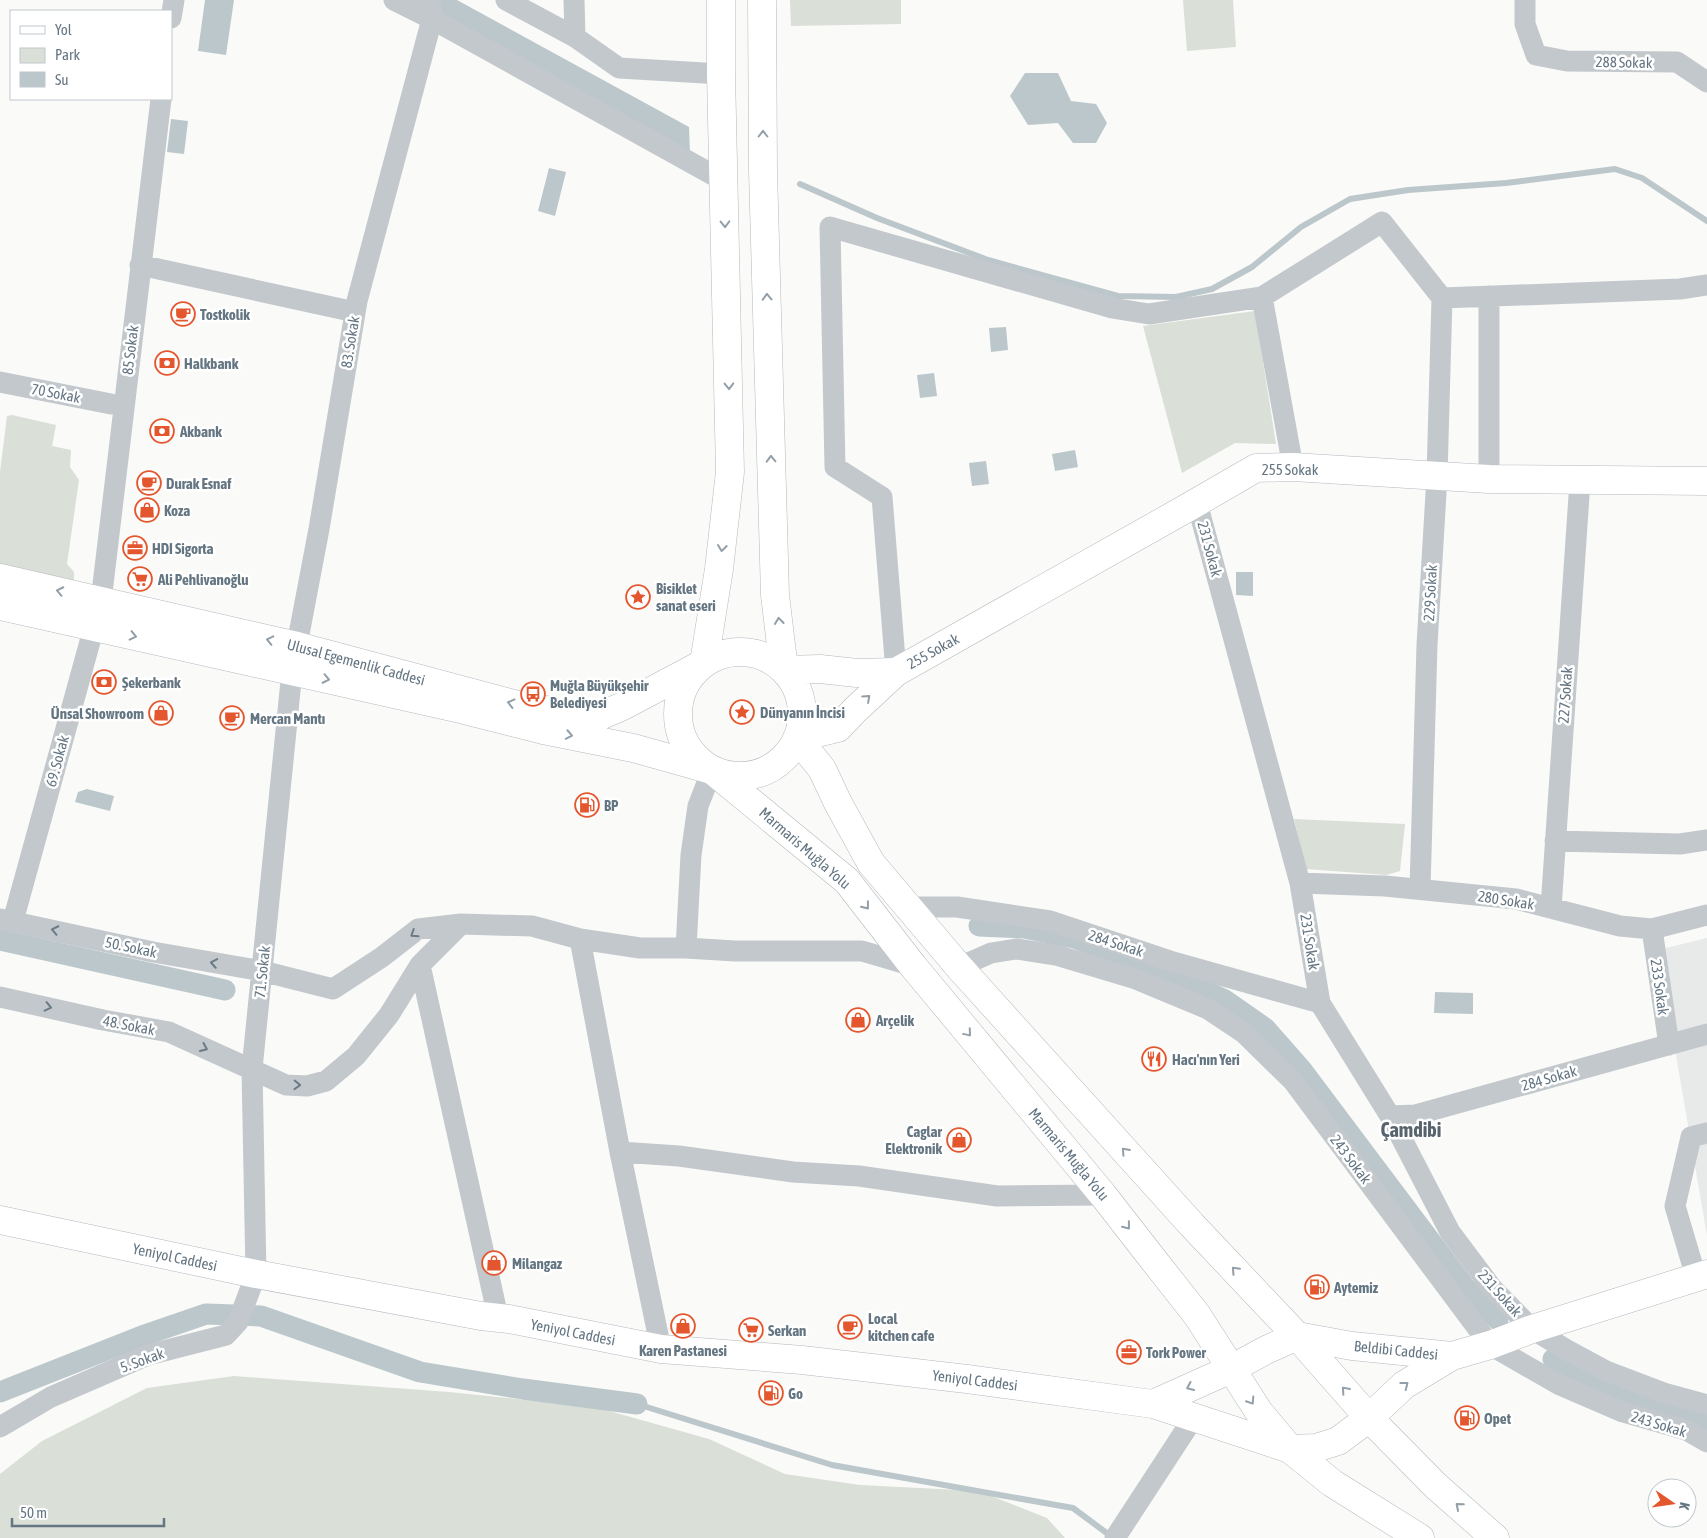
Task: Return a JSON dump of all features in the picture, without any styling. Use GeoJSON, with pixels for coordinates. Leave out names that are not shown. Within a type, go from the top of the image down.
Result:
{"type":"FeatureCollection","features":[{"type":"Feature","properties":{"kind":"main road"},"geometry":{"type":"LineString","coordinates":[[704,663],[719,569],[730,472],[720,74],[721,0]]}},
{"type":"Feature","properties":{"kind":"main road"},"geometry":{"type":"LineString","coordinates":[[762,0],[763,171],[775,596],[784,670]]}},
{"type":"Feature","properties":{"kind":"main road","name":"255 Sokak"},"geometry":{"type":"LineString","coordinates":[[896,672],[1198,503],[1256,468],[1293,466],[1489,479],[1706,485]]}},
{"type":"Feature","properties":{"kind":"main road","name":"Ulusal Egemenlik Caddesi"},"geometry":{"type":"LineString","coordinates":[[0,578],[95,599],[452,707],[543,730],[632,748],[712,770]]}},
{"type":"Feature","properties":{"kind":"main road","name":"Ulusal Egemenlik Caddesi"},"geometry":{"type":"LineString","coordinates":[[0,606],[94,627],[295,658],[572,715],[600,716],[623,706],[704,663]]}},
{"type":"Feature","properties":{"kind":"main road"},"geometry":{"type":"LineString","coordinates":[[742,651],[762,655],[784,670],[792,680],[800,698],[802,719],[797,738],[787,755],[771,768],[759,773],[732,776],[712,770],[695,757],[683,740],[678,719],[680,698],[689,678],[704,663],[722,654],[742,651]]}},
{"type":"Feature","properties":{"kind":"main road"},"geometry":{"type":"LineString","coordinates":[[784,670],[803,668],[857,673],[896,672]]}},
{"type":"Feature","properties":{"kind":"main road"},"geometry":{"type":"LineString","coordinates":[[797,738],[838,728],[854,710],[896,672]]}},
{"type":"Feature","properties":{"kind":"main road"},"geometry":{"type":"LineString","coordinates":[[797,738],[822,769],[838,804],[871,863],[959,967],[1192,1225],[1297,1336],[1369,1418],[1436,1486],[1495,1538]]}},
{"type":"Feature","properties":{"kind":"main road","name":"Marmaris Muğla Yolu"},"geometry":{"type":"LineString","coordinates":[[712,770],[847,881],[913,966],[1103,1195],[1196,1316],[1259,1412],[1290,1449],[1332,1483],[1420,1538]]}},
{"type":"Feature","properties":{"kind":"main road","name":"Yeniyol Caddesi"},"geometry":{"type":"LineString","coordinates":[[0,1220],[251,1286],[498,1317],[661,1349],[802,1360],[958,1378],[1152,1404],[1290,1449],[1316,1448],[1338,1441],[1369,1418]]}},
{"type":"Feature","properties":{"kind":"main road"},"geometry":{"type":"LineString","coordinates":[[1452,1356],[1702,1276]]}},
{"type":"Feature","properties":{"kind":"main road"},"geometry":{"type":"LineString","coordinates":[[1152,1404],[1231,1369],[1297,1336]]}},
{"type":"Feature","properties":{"kind":"main road","name":"Beldibi Caddesi"},"geometry":{"type":"LineString","coordinates":[[1297,1336],[1352,1346],[1452,1356]]}},
{"type":"Feature","properties":{"kind":"main road","name":"Beldibi Caddesi"},"geometry":{"type":"LineString","coordinates":[[1369,1418],[1404,1385],[1452,1356]]}},
{"type":"Feature","properties":{"kind":"street"},"geometry":{"type":"LineString","coordinates":[[394,0],[432,11],[724,181]]}},
{"type":"Feature","properties":{"kind":"street"},"geometry":{"type":"LineString","coordinates":[[506,0],[575,37],[619,68],[720,74]]}},
{"type":"Feature","properties":{"kind":"street"},"geometry":{"type":"LineString","coordinates":[[574,0],[575,37]]}},
{"type":"Feature","properties":{"kind":"street","name":"288 Sokak"},"geometry":{"type":"LineString","coordinates":[[1525,0],[1525,24],[1536,55],[1567,61],[1677,62],[1707,82]]}},
{"type":"Feature","properties":{"kind":"street","name":"83. Sokak"},"geometry":{"type":"LineString","coordinates":[[295,658],[319,529],[355,312],[432,11]]}},
{"type":"Feature","properties":{"kind":"street","name":"85 Sokak"},"geometry":{"type":"LineString","coordinates":[[95,599],[111,404],[148,100]]}},
{"type":"Feature","properties":{"kind":"street","name":"85 Sokak"},"geometry":{"type":"LineString","coordinates":[[95,599],[161,100]]}},
{"type":"Feature","properties":{"kind":"street"},"geometry":{"type":"LineString","coordinates":[[896,672],[882,497],[835,467],[830,227],[1112,308],[1149,314],[1262,297],[1382,222],[1442,298],[1680,289],[1707,285]]}},
{"type":"Feature","properties":{"kind":"street"},"geometry":{"type":"LineString","coordinates":[[140,265],[355,312]]}},
{"type":"Feature","properties":{"kind":"street"},"geometry":{"type":"LineString","coordinates":[[1489,479],[1490,296]]}},
{"type":"Feature","properties":{"kind":"street"},"geometry":{"type":"LineString","coordinates":[[1262,297],[1293,466]]}},
{"type":"Feature","properties":{"kind":"street","name":"229 Sokak"},"geometry":{"type":"LineString","coordinates":[[1420,889],[1427,645],[1437,476],[1442,298]]}},
{"type":"Feature","properties":{"kind":"street","name":"70 Sokak"},"geometry":{"type":"LineString","coordinates":[[0,382],[111,404]]}},
{"type":"Feature","properties":{"kind":"street","name":"227 Sokak"},"geometry":{"type":"LineString","coordinates":[[1551,908],[1580,481]]}},
{"type":"Feature","properties":{"kind":"street","name":"231 Sokak"},"geometry":{"type":"LineString","coordinates":[[1198,503],[1300,883],[1320,1003],[1390,1116],[1450,1232],[1492,1288],[1532,1329],[1606,1371],[1664,1393],[1707,1405]]}},
{"type":"Feature","properties":{"kind":"street","name":"69. Sokak"},"geometry":{"type":"LineString","coordinates":[[7,920],[94,627],[95,599]]}},
{"type":"Feature","properties":{"kind":"street","name":"71. Sokak"},"geometry":{"type":"LineString","coordinates":[[251,1286],[252,1069],[295,658]]}},
{"type":"Feature","properties":{"kind":"street"},"geometry":{"type":"LineString","coordinates":[[686,948],[691,855],[698,806],[712,770]]}},
{"type":"Feature","properties":{"kind":"street"},"geometry":{"type":"LineString","coordinates":[[1555,841],[1680,844],[1707,840]]}},
{"type":"Feature","properties":{"kind":"street","name":"280 Sokak"},"geometry":{"type":"LineString","coordinates":[[1300,883],[1385,886],[1516,899],[1620,926],[1652,929],[1707,915]]}},
{"type":"Feature","properties":{"kind":"street","name":"284 Sokak"},"geometry":{"type":"LineString","coordinates":[[908,907],[957,906],[1050,921],[1170,961],[1320,1003]]}},
{"type":"Feature","properties":{"kind":"street","name":"50. Sokak"},"geometry":{"type":"LineString","coordinates":[[7,920],[153,952],[262,971],[333,989],[382,957],[418,929],[460,924],[532,926],[580,939],[640,948],[735,951],[862,951],[913,966]]}},
{"type":"Feature","properties":{"kind":"street","name":"48. Sokak"},"geometry":{"type":"LineString","coordinates":[[0,997],[103,1020],[169,1032],[286,1085],[307,1086],[326,1081],[356,1056],[389,1015],[420,965],[460,924]]}},
{"type":"Feature","properties":{"kind":"street","name":"233 Sokak"},"geometry":{"type":"LineString","coordinates":[[1652,929],[1669,1045]]}},
{"type":"Feature","properties":{"kind":"street"},"geometry":{"type":"LineString","coordinates":[[580,939],[620,1152],[661,1349]]}},
{"type":"Feature","properties":{"kind":"street","name":"243 Sokak"},"geometry":{"type":"LineString","coordinates":[[959,967],[992,953],[1016,949],[1056,955],[1136,979],[1208,1009],[1244,1033],[1293,1082],[1490,1345],[1558,1384],[1614,1409],[1686,1430],[1707,1442]]}},
{"type":"Feature","properties":{"kind":"street"},"geometry":{"type":"LineString","coordinates":[[420,965],[498,1317]]}},
{"type":"Feature","properties":{"kind":"street","name":"284 Sokak"},"geometry":{"type":"LineString","coordinates":[[1390,1116],[1415,1115],[1707,1034]]}},
{"type":"Feature","properties":{"kind":"street"},"geometry":{"type":"LineString","coordinates":[[1699,1135],[1675,1206],[1702,1276]]}},
{"type":"Feature","properties":{"kind":"street"},"geometry":{"type":"LineString","coordinates":[[620,1152],[679,1156],[794,1172],[859,1176],[997,1196],[1103,1195]]}},
{"type":"Feature","properties":{"kind":"street","name":"5. Sokak"},"geometry":{"type":"LineString","coordinates":[[0,1427],[51,1397],[148,1354],[226,1335],[238,1322],[251,1286]]}},
{"type":"Feature","properties":{"kind":"street"},"geometry":{"type":"LineString","coordinates":[[1117,1534],[1194,1417]]}},
{"type":"Feature","properties":{"kind":"shaded area"},"geometry":{"type":"Polygon","coordinates":[[[1707,938],[1707,1236],[1658,950],[1707,938]]]}},
{"type":"Feature","properties":{"kind":"green space"},"geometry":{"type":"Polygon","coordinates":[[[790,0],[901,0],[901,24],[791,26],[790,0]]]}},
{"type":"Feature","properties":{"kind":"green space"},"geometry":{"type":"Polygon","coordinates":[[[1183,0],[1233,0],[1236,47],[1187,51],[1183,0]]]}},
{"type":"Feature","properties":{"kind":"green space"},"geometry":{"type":"Polygon","coordinates":[[[1255,311],[1276,444],[1235,443],[1182,473],[1143,326],[1255,311]]]}},
{"type":"Feature","properties":{"kind":"green space"},"geometry":{"type":"Polygon","coordinates":[[[12,415],[56,425],[52,446],[71,450],[70,467],[79,480],[67,564],[74,572],[74,583],[0,567],[0,472],[7,416],[12,415]]]}},
{"type":"Feature","properties":{"kind":"green space"},"geometry":{"type":"Polygon","coordinates":[[[1294,819],[1405,824],[1400,871],[1386,875],[1306,869],[1294,819]]]}},
{"type":"Feature","properties":{"kind":"green space"},"geometry":{"type":"Polygon","coordinates":[[[234,1376],[449,1392],[595,1407],[709,1439],[785,1474],[860,1485],[979,1491],[1047,1518],[1065,1538],[0,1538],[0,1474],[42,1441],[147,1388],[234,1376]]]}},
{"type":"Feature","properties":{"kind":"water"},"geometry":{"type":"Polygon","coordinates":[[[205,0],[234,0],[226,55],[198,51],[205,0]]]}},
{"type":"Feature","properties":{"kind":"water"},"geometry":{"type":"Polygon","coordinates":[[[417,0],[457,0],[689,127],[690,153],[417,0]]]}},
{"type":"Feature","properties":{"kind":"water"},"geometry":{"type":"Polygon","coordinates":[[[1025,73],[1058,73],[1071,101],[1096,104],[1107,123],[1096,143],[1073,143],[1058,123],[1028,125],[1010,96],[1025,73]]]}},
{"type":"Feature","properties":{"kind":"water"},"geometry":{"type":"Polygon","coordinates":[[[171,119],[188,121],[184,154],[167,152],[171,119]]]}},
{"type":"Feature","properties":{"kind":"water"},"geometry":{"type":"Polygon","coordinates":[[[549,168],[566,172],[555,216],[538,211],[549,168]]]}},
{"type":"Feature","properties":{"kind":"water"},"geometry":{"type":"Polygon","coordinates":[[[1006,327],[1008,350],[991,352],[989,328],[1006,327]]]}},
{"type":"Feature","properties":{"kind":"water"},"geometry":{"type":"Polygon","coordinates":[[[934,373],[937,396],[920,398],[917,375],[934,373]]]}},
{"type":"Feature","properties":{"kind":"water"},"geometry":{"type":"Polygon","coordinates":[[[1075,450],[1078,467],[1055,471],[1052,454],[1075,450]]]}},
{"type":"Feature","properties":{"kind":"water"},"geometry":{"type":"Polygon","coordinates":[[[986,461],[989,484],[972,486],[969,463],[986,461]]]}},
{"type":"Feature","properties":{"kind":"water"},"geometry":{"type":"Polygon","coordinates":[[[1236,572],[1253,572],[1253,596],[1236,595],[1236,572]]]}},
{"type":"Feature","properties":{"kind":"water"},"geometry":{"type":"Polygon","coordinates":[[[87,789],[114,796],[110,811],[75,802],[78,792],[87,789]]]}},
{"type":"Feature","properties":{"kind":"water"},"geometry":{"type":"Polygon","coordinates":[[[1435,992],[1473,993],[1473,1014],[1434,1013],[1435,992]]]}},
{"type":"Feature","properties":{"kind":"waterway"},"geometry":{"type":"LineString","coordinates":[[800,184],[877,218],[988,260],[1118,296],[1176,297],[1212,289],[1252,267],[1301,227],[1350,199],[1408,190],[1506,183],[1615,169],[1642,178],[1707,221]]}},
{"type":"Feature","properties":{"kind":"waterway"},"geometry":{"type":"LineString","coordinates":[[979,926],[1024,928],[1074,938],[1176,977],[1225,1000],[1265,1028],[1302,1070],[1465,1287],[1498,1320]]}},
{"type":"Feature","properties":{"kind":"waterway"},"geometry":{"type":"LineString","coordinates":[[0,940],[225,990]]}},
{"type":"Feature","properties":{"kind":"waterway"},"geometry":{"type":"LineString","coordinates":[[0,1392],[142,1336],[206,1314],[261,1316],[420,1372],[523,1389],[637,1404]]}},
{"type":"Feature","properties":{"kind":"waterway"},"geometry":{"type":"LineString","coordinates":[[1553,1359],[1587,1380],[1615,1393],[1707,1421]]}},
{"type":"Feature","properties":{"kind":"waterway"},"geometry":{"type":"LineString","coordinates":[[637,1404],[832,1465],[1073,1508],[1112,1537]]}},
{"type":"Feature","properties":{"kind":"place","name":"Tostkolik"},"geometry":{"type":"Point","coordinates":[183,314]}},
{"type":"Feature","properties":{"kind":"place","name":"Halkbank"},"geometry":{"type":"Point","coordinates":[167,363]}},
{"type":"Feature","properties":{"kind":"place","name":"Akbank"},"geometry":{"type":"Point","coordinates":[162,431]}},
{"type":"Feature","properties":{"kind":"place","name":"Durak Esnaf"},"geometry":{"type":"Point","coordinates":[149,483]}},
{"type":"Feature","properties":{"kind":"place","name":"Koza"},"geometry":{"type":"Point","coordinates":[147,510]}},
{"type":"Feature","properties":{"kind":"place","name":"HDI Sigorta"},"geometry":{"type":"Point","coordinates":[135,548]}},
{"type":"Feature","properties":{"kind":"place","name":"Ali Pehlivanoğlu"},"geometry":{"type":"Point","coordinates":[140,579]}},
{"type":"Feature","properties":{"kind":"place","name":"Bisiklet sanat eseri"},"geometry":{"type":"Point","coordinates":[638,597]}},
{"type":"Feature","properties":{"kind":"place","name":"Şekerbank"},"geometry":{"type":"Point","coordinates":[104,682]}},
{"type":"Feature","properties":{"kind":"place","name":"Muğla Büyükşehir Belediyesi"},"geometry":{"type":"Point","coordinates":[533,694]}},
{"type":"Feature","properties":{"kind":"place","name":"Dünyanın İncisi"},"geometry":{"type":"Point","coordinates":[742,712]}},
{"type":"Feature","properties":{"kind":"place","name":"Ünsal Showroom"},"geometry":{"type":"Point","coordinates":[161,713]}},
{"type":"Feature","properties":{"kind":"place","name":"Mercan Mantı"},"geometry":{"type":"Point","coordinates":[232,718]}},
{"type":"Feature","properties":{"kind":"place","name":"BP"},"geometry":{"type":"Point","coordinates":[587,805]}},
{"type":"Feature","properties":{"kind":"place","name":"Arçelik"},"geometry":{"type":"Point","coordinates":[858,1020]}},
{"type":"Feature","properties":{"kind":"place","name":"Hacı'nın Yeri"},"geometry":{"type":"Point","coordinates":[1154,1059]}},
{"type":"Feature","properties":{"kind":"place","name":"Caglar Elektronik"},"geometry":{"type":"Point","coordinates":[959,1140]}},
{"type":"Feature","properties":{"kind":"place","name":"Milangaz"},"geometry":{"type":"Point","coordinates":[494,1263]}},
{"type":"Feature","properties":{"kind":"place","name":"Aytemiz"},"geometry":{"type":"Point","coordinates":[1317,1287]}},
{"type":"Feature","properties":{"kind":"place","name":"Karen Pastanesi"},"geometry":{"type":"Point","coordinates":[683,1326]}},
{"type":"Feature","properties":{"kind":"place","name":"Local kitchen cafe"},"geometry":{"type":"Point","coordinates":[850,1327]}},
{"type":"Feature","properties":{"kind":"place","name":"Serkan"},"geometry":{"type":"Point","coordinates":[751,1330]}},
{"type":"Feature","properties":{"kind":"place","name":"Tork Power"},"geometry":{"type":"Point","coordinates":[1129,1352]}},
{"type":"Feature","properties":{"kind":"place","name":"Go"},"geometry":{"type":"Point","coordinates":[771,1393]}},
{"type":"Feature","properties":{"kind":"place","name":"Opet"},"geometry":{"type":"Point","coordinates":[1467,1418]}},
{"type":"Feature","properties":{"kind":"district","name":"Çamdibi"},"geometry":{"type":"Point","coordinates":[1411,1129]}}]}
